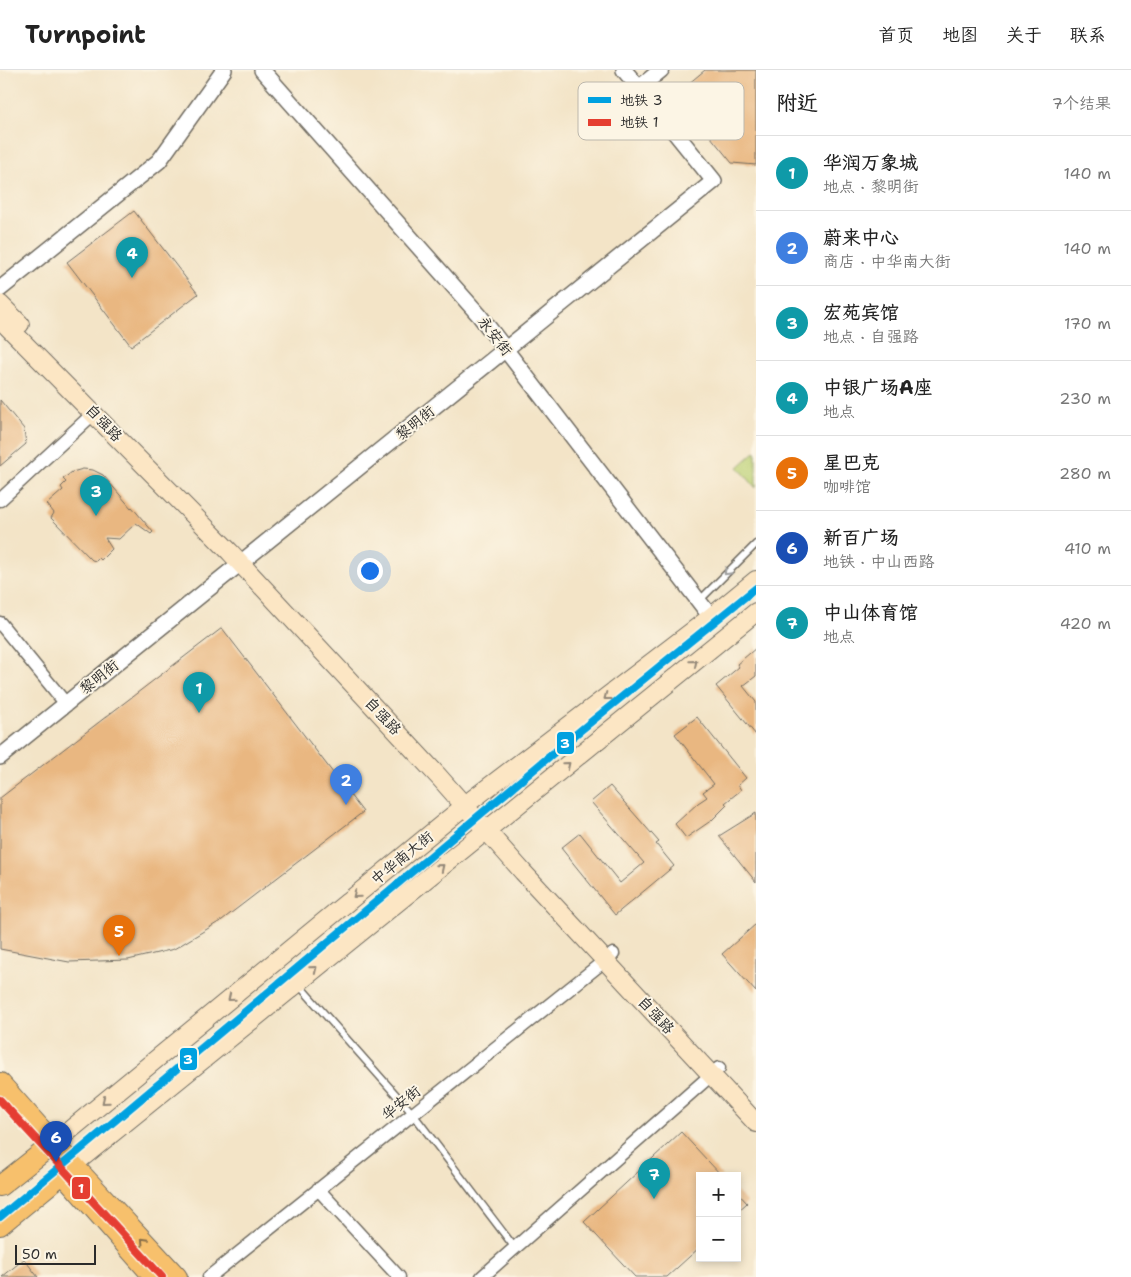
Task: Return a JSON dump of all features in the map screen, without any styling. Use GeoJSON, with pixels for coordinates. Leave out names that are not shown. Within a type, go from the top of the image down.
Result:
{"type":"FeatureCollection","features":[{"type":"Feature","properties":{"kind":"main road","name":"自强路"},"geometry":{"type":"LineString","coordinates":[[0,304],[244,560],[469,803],[715,1072],[756,1123]]}},
{"type":"Feature","properties":{"kind":"main road","name":"自强路"},"geometry":{"type":"LineString","coordinates":[[2,324],[244,560]]}},
{"type":"Feature","properties":{"kind":"main road","name":"中华南大街"},"geometry":{"type":"LineString","coordinates":[[48,1148],[469,803],[711,617],[756,580]]}},
{"type":"Feature","properties":{"kind":"main road","name":"中华南大街"},"geometry":{"type":"LineString","coordinates":[[67,1169],[756,612]]}},
{"type":"Feature","properties":{"kind":"main road","name":"自强路"},"geometry":{"type":"LineString","coordinates":[[715,1072],[756,1108]]}},
{"type":"Feature","properties":{"kind":"main road"},"geometry":{"type":"LineString","coordinates":[[0,1084],[48,1148]]}},
{"type":"Feature","properties":{"kind":"main road"},"geometry":{"type":"LineString","coordinates":[[0,1102],[67,1169],[154,1277]]}},
{"type":"Feature","properties":{"kind":"main road"},"geometry":{"type":"LineString","coordinates":[[0,1186],[48,1148]]}},
{"type":"Feature","properties":{"kind":"main road"},"geometry":{"type":"LineString","coordinates":[[0,1225],[67,1169]]}},
{"type":"Feature","properties":{"kind":"main road"},"geometry":{"type":"LineString","coordinates":[[67,1169],[177,1277]]}},
{"type":"Feature","properties":{"kind":"street"},"geometry":{"type":"LineString","coordinates":[[0,289],[159,162],[224,70]]}},
{"type":"Feature","properties":{"kind":"street","name":"永安街"},"geometry":{"type":"LineString","coordinates":[[262,70],[479,315],[711,617]]}},
{"type":"Feature","properties":{"kind":"street"},"geometry":{"type":"LineString","coordinates":[[624,70],[634,82]]}},
{"type":"Feature","properties":{"kind":"street"},"geometry":{"type":"LineString","coordinates":[[646,82],[661,70]]}},
{"type":"Feature","properties":{"kind":"street","name":"黎明街"},"geometry":{"type":"LineString","coordinates":[[0,757],[714,181],[681,140]]}},
{"type":"Feature","properties":{"kind":"street"},"geometry":{"type":"LineString","coordinates":[[0,500],[94,413]]}},
{"type":"Feature","properties":{"kind":"street"},"geometry":{"type":"LineString","coordinates":[[0,623],[66,704]]}},
{"type":"Feature","properties":{"kind":"street","name":"华安街"},"geometry":{"type":"LineString","coordinates":[[209,1277],[609,957]]}},
{"type":"Feature","properties":{"kind":"street"},"geometry":{"type":"LineString","coordinates":[[482,1277],[715,1072]]}},
{"type":"Feature","properties":{"kind":"street"},"geometry":{"type":"LineString","coordinates":[[318,1189],[399,1277]]}},
{"type":"Feature","properties":{"kind":"lane"},"geometry":{"type":"LineString","coordinates":[[699,601],[756,544]]}},
{"type":"Feature","properties":{"kind":"lane"},"geometry":{"type":"LineString","coordinates":[[297,983],[413,1114],[515,1248]]}},
{"type":"Feature","properties":{"kind":"green space"},"geometry":{"type":"Polygon","coordinates":[[[756,451],[756,488],[738,467],[756,451]]]}},
{"type":"Feature","properties":{"kind":"building"},"geometry":{"type":"Polygon","coordinates":[[[705,70],[756,70],[756,165],[732,163],[713,140],[744,140],[744,82],[690,82],[705,70]]]}},
{"type":"Feature","properties":{"kind":"building"},"geometry":{"type":"Polygon","coordinates":[[[134,211],[198,294],[131,346],[67,262],[134,211]]]}},
{"type":"Feature","properties":{"kind":"building"},"geometry":{"type":"Polygon","coordinates":[[[0,400],[24,429],[26,444],[0,466],[0,400]]]}},
{"type":"Feature","properties":{"kind":"building"},"geometry":{"type":"Polygon","coordinates":[[[83,469],[93,470],[103,475],[153,532],[151,534],[136,523],[119,539],[105,538],[112,549],[101,560],[99,558],[96,561],[92,560],[51,518],[54,513],[47,504],[63,490],[61,487],[66,482],[63,479],[72,472],[83,469]]]}},
{"type":"Feature","properties":{"kind":"building"},"geometry":{"type":"Polygon","coordinates":[[[222,628],[363,812],[222,920],[174,949],[128,960],[69,962],[0,949],[0,798],[222,628]]]}},
{"type":"Feature","properties":{"kind":"building"},"geometry":{"type":"Polygon","coordinates":[[[756,648],[756,676],[743,686],[756,702],[756,735],[716,686],[739,667],[737,664],[756,648]]]}},
{"type":"Feature","properties":{"kind":"building"},"geometry":{"type":"Polygon","coordinates":[[[697,717],[746,778],[738,785],[741,790],[725,803],[727,805],[712,820],[686,838],[675,824],[707,797],[703,792],[714,784],[675,734],[697,717]]]}},
{"type":"Feature","properties":{"kind":"building"},"geometry":{"type":"Polygon","coordinates":[[[610,786],[659,842],[656,844],[674,866],[615,915],[561,848],[580,833],[620,883],[644,863],[591,802],[610,786]]]}},
{"type":"Feature","properties":{"kind":"building"},"geometry":{"type":"Polygon","coordinates":[[[756,813],[756,882],[719,836],[756,813]]]}},
{"type":"Feature","properties":{"kind":"building"},"geometry":{"type":"Polygon","coordinates":[[[756,924],[756,992],[722,954],[756,924]]]}},
{"type":"Feature","properties":{"kind":"building"},"geometry":{"type":"Polygon","coordinates":[[[681,1132],[718,1172],[696,1172],[696,1251],[667,1277],[635,1277],[584,1222],[681,1132]]]}},
{"type":"Feature","properties":{"kind":"building"},"geometry":{"type":"Polygon","coordinates":[[[741,1196],[747,1203],[741,1208],[741,1196]]]}},
{"type":"Feature","properties":{"kind":"building"},"geometry":{"type":"Polygon","coordinates":[[[24,1259],[38,1277],[2,1277],[24,1259]]]}},
{"type":"Feature","properties":{"kind":"metro line","name":"3"},"geometry":{"type":"LineString","coordinates":[[0,1217],[581,730],[756,588]]}},
{"type":"Feature","properties":{"kind":"metro line","name":"1"},"geometry":{"type":"LineString","coordinates":[[0,1100],[162,1277]]}},
{"type":"Feature","properties":{"kind":"place","name":"中银广场A座"},"geometry":{"type":"Point","coordinates":[132,278]}},
{"type":"Feature","properties":{"kind":"place","name":"宏苑宾馆"},"geometry":{"type":"Point","coordinates":[96,516]}},
{"type":"Feature","properties":{"kind":"place","name":"华润万象城"},"geometry":{"type":"Point","coordinates":[199,713]}},
{"type":"Feature","properties":{"kind":"place","name":"蔚来中心"},"geometry":{"type":"Point","coordinates":[346,805]}},
{"type":"Feature","properties":{"kind":"place","name":"星巴克"},"geometry":{"type":"Point","coordinates":[119,956]}},
{"type":"Feature","properties":{"kind":"place","name":"新百广场"},"geometry":{"type":"Point","coordinates":[56,1162]}},
{"type":"Feature","properties":{"kind":"place","name":"中山体育馆"},"geometry":{"type":"Point","coordinates":[654,1199]}}]}
